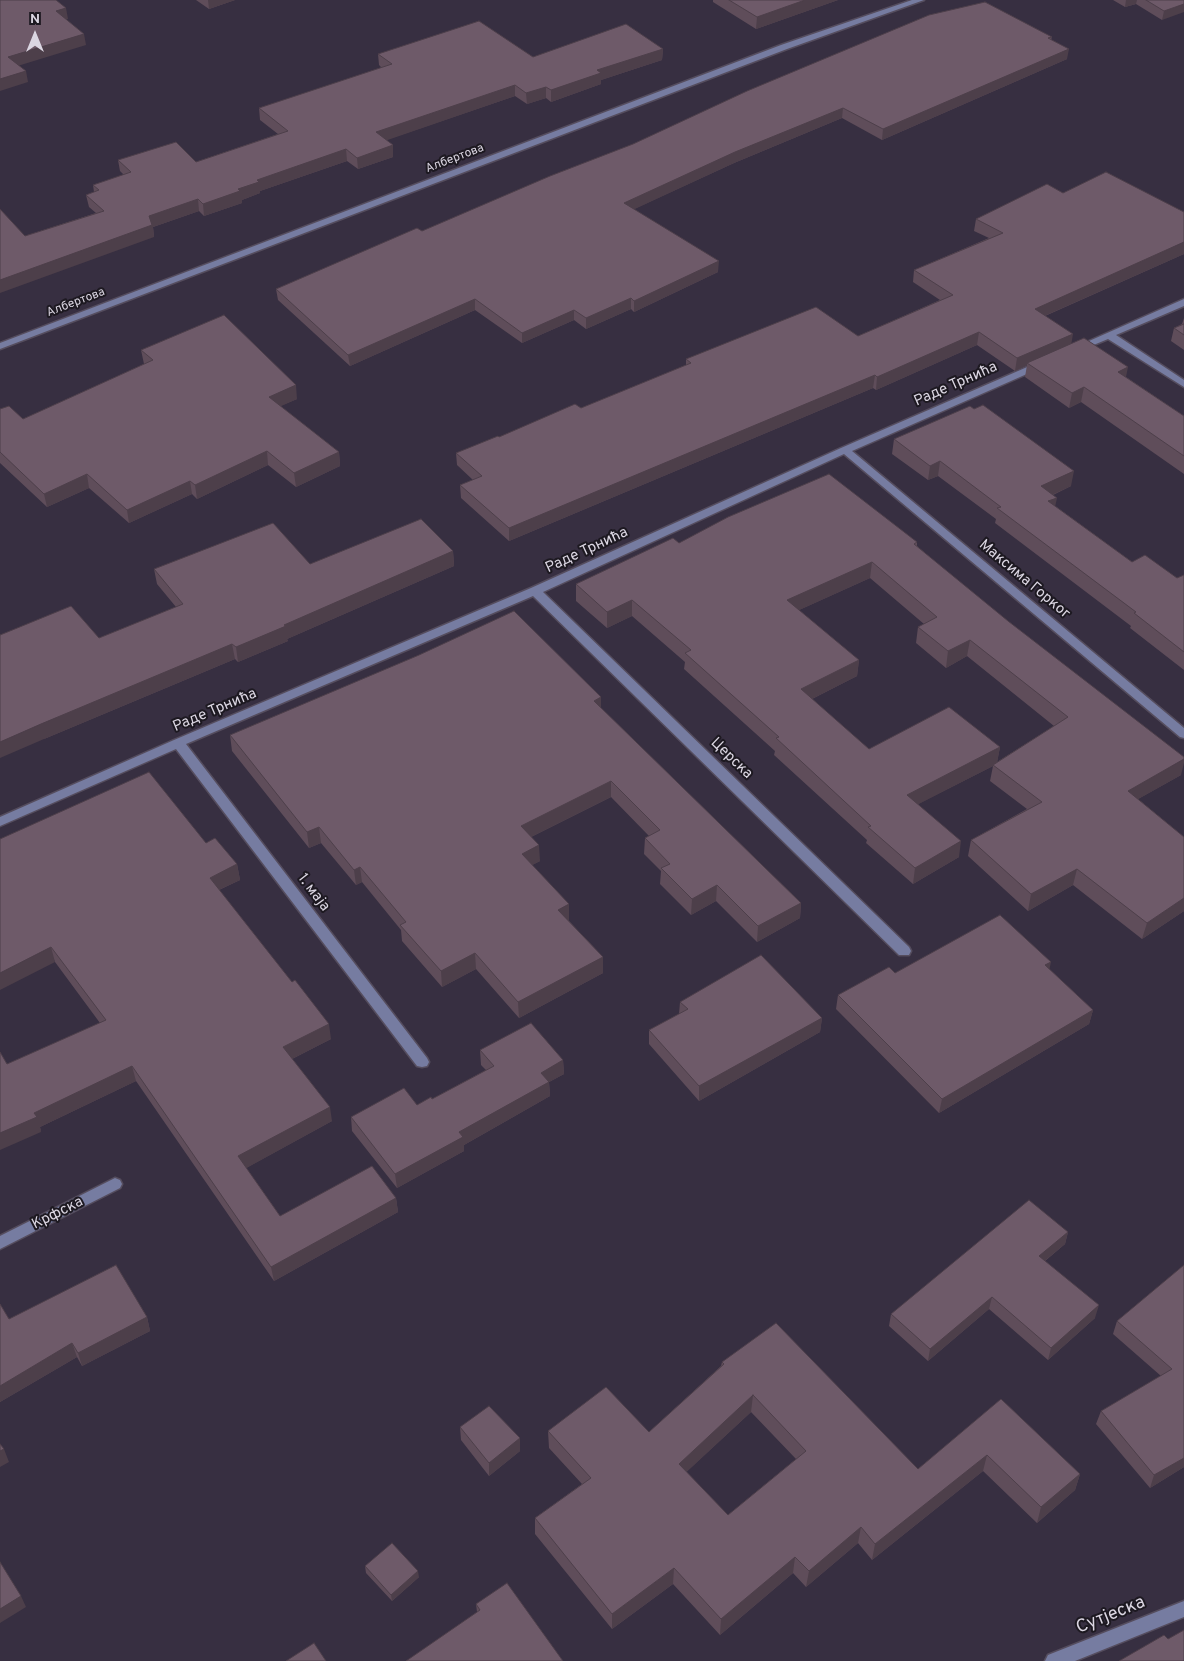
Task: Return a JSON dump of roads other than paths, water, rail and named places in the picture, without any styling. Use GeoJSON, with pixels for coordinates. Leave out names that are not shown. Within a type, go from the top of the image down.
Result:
{"type":"FeatureCollection","features":[{"type":"Feature","properties":{"kind":"street","name":"Албертова"},"geometry":{"type":"LineString","coordinates":[[0,345],[775,51],[920,0]]}},
{"type":"Feature","properties":{"kind":"street","name":"Раде Трнића"},"geometry":{"type":"LineString","coordinates":[[0,822],[178,743],[535,591],[845,450],[1184,302]]}},
{"type":"Feature","properties":{"kind":"street"},"geometry":{"type":"LineString","coordinates":[[1109,335],[1184,384]]}},
{"type":"Feature","properties":{"kind":"street","name":"Максима Горког"},"geometry":{"type":"LineString","coordinates":[[845,450],[1184,734]]}},
{"type":"Feature","properties":{"kind":"street","name":"Церска"},"geometry":{"type":"LineString","coordinates":[[535,591],[904,951]]}},
{"type":"Feature","properties":{"kind":"street","name":"1. маја"},"geometry":{"type":"LineString","coordinates":[[178,743],[422,1062]]}},
{"type":"Feature","properties":{"kind":"street","name":"Крфска"},"geometry":{"type":"LineString","coordinates":[[0,1243],[115,1184]]}},
{"type":"Feature","properties":{"kind":"street","name":"Сутјеска"},"geometry":{"type":"LineString","coordinates":[[1054,1661],[1184,1609]]}}]}
